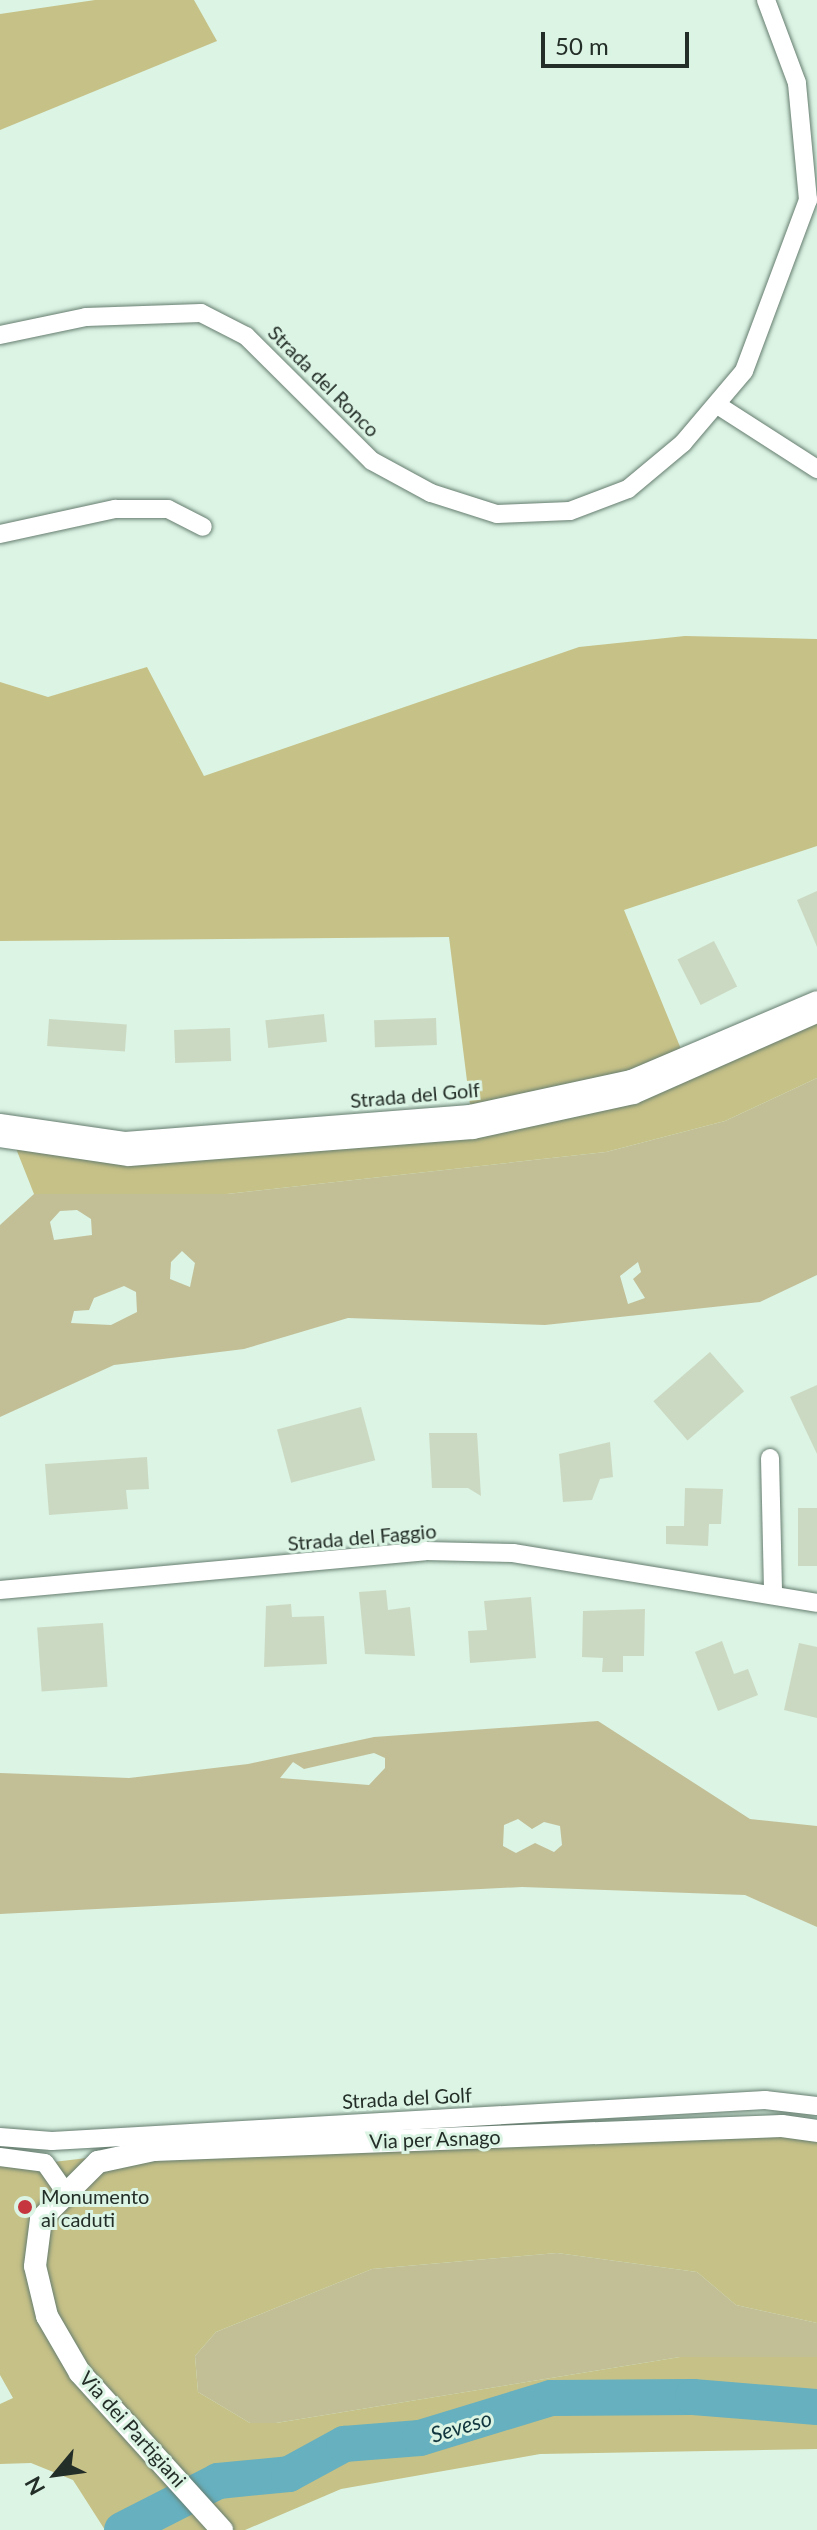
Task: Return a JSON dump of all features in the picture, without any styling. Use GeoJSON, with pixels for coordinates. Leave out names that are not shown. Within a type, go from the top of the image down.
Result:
{"type":"FeatureCollection","features":[{"type":"Feature","properties":{"kind":"street","name":"Strada del Ronco"},"geometry":{"type":"LineString","coordinates":[[0,335],[86,317],[201,313],[246,336],[372,461],[431,493],[497,514],[570,511],[628,489],[719,406],[755,347],[808,200],[797,83],[766,0]]}},
{"type":"Feature","properties":{"kind":"street"},"geometry":{"type":"LineString","coordinates":[[719,406],[817,469]]}},
{"type":"Feature","properties":{"kind":"street"},"geometry":{"type":"LineString","coordinates":[[0,534],[115,509],[168,509],[203,527]]}},
{"type":"Feature","properties":{"kind":"street","name":"Strada del Golf"},"geometry":{"type":"LineString","coordinates":[[0,1123],[125,1141],[470,1114],[631,1079],[817,1000]]}},
{"type":"Feature","properties":{"kind":"street","name":"Strada del Golf"},"geometry":{"type":"LineString","coordinates":[[4,1144],[129,1157],[487,1128],[634,1095],[817,1014]]}},
{"type":"Feature","properties":{"kind":"street"},"geometry":{"type":"LineString","coordinates":[[770,1458],[773,1595]]}},
{"type":"Feature","properties":{"kind":"street","name":"Strada del Faggio"},"geometry":{"type":"LineString","coordinates":[[0,1590],[425,1551],[513,1553],[817,1603]]}},
{"type":"Feature","properties":{"kind":"street","name":"Strada del Golf"},"geometry":{"type":"LineString","coordinates":[[0,2137],[52,2141],[765,2100],[817,2106]]}},
{"type":"Feature","properties":{"kind":"street","name":"Via per Asnago"},"geometry":{"type":"LineString","coordinates":[[64,2190],[98,2162],[154,2150],[782,2126],[817,2131]]}},
{"type":"Feature","properties":{"kind":"street"},"geometry":{"type":"LineString","coordinates":[[0,2157],[45,2163],[64,2190]]}},
{"type":"Feature","properties":{"kind":"street","name":"Via dei Partigiani"},"geometry":{"type":"LineString","coordinates":[[64,2190],[41,2219],[35,2266],[47,2316],[80,2373],[222,2529]]}},
{"type":"Feature","properties":{"kind":"shaded area"},"geometry":{"type":"Polygon","coordinates":[[[95,0],[194,0],[217,41],[0,130],[0,14],[95,0]]]}},
{"type":"Feature","properties":{"kind":"shaded area"},"geometry":{"type":"Polygon","coordinates":[[[685,636],[817,639],[817,846],[624,910],[690,1071],[817,1014],[817,1078],[725,1121],[606,1152],[227,1194],[34,1194],[13,1141],[473,1129],[449,937],[0,941],[0,682],[48,697],[147,667],[204,776],[579,647],[685,636]]]}},
{"type":"Feature","properties":{"kind":"shaded area"},"geometry":{"type":"Polygon","coordinates":[[[817,1078],[817,1275],[760,1302],[545,1325],[348,1318],[244,1349],[114,1365],[0,1417],[0,1225],[34,1194],[227,1194],[606,1152],[725,1121],[817,1078]],[[77,1210],[60,1211],[50,1222],[54,1240],[92,1235],[91,1219],[77,1210]],[[182,1251],[171,1262],[170,1279],[190,1287],[195,1263],[182,1251]],[[638,1262],[620,1276],[628,1304],[645,1298],[633,1279],[641,1272],[638,1262]],[[124,1286],[94,1298],[89,1310],[74,1311],[71,1323],[111,1325],[137,1312],[136,1292],[124,1286]]]}},
{"type":"Feature","properties":{"kind":"shaded area"},"geometry":{"type":"Polygon","coordinates":[[[598,1721],[750,1819],[817,1826],[817,1927],[745,1895],[522,1887],[0,1914],[0,1773],[129,1778],[248,1764],[374,1737],[598,1721]],[[374,1753],[304,1769],[293,1762],[280,1778],[369,1785],[385,1768],[385,1758],[374,1753]],[[518,1819],[504,1825],[503,1846],[516,1853],[535,1843],[554,1852],[562,1845],[560,1826],[544,1822],[532,1829],[518,1819]]]}},
{"type":"Feature","properties":{"kind":"shaded area"},"geometry":{"type":"Polygon","coordinates":[[[817,2130],[817,2323],[736,2305],[697,2272],[557,2253],[372,2269],[216,2332],[195,2356],[198,2392],[250,2423],[276,2423],[680,2357],[817,2357],[817,2449],[540,2454],[341,2489],[245,2530],[105,2530],[73,2480],[31,2463],[0,2464],[0,2404],[13,2398],[0,2375],[0,2157],[45,2163],[154,2150],[817,2130]]]}},
{"type":"Feature","properties":{"kind":"shaded area"},"geometry":{"type":"Polygon","coordinates":[[[557,2253],[697,2272],[736,2305],[817,2323],[817,2357],[680,2357],[276,2423],[250,2423],[198,2392],[195,2356],[216,2332],[372,2269],[557,2253]]]}},
{"type":"Feature","properties":{"kind":"building"},"geometry":{"type":"Polygon","coordinates":[[[817,891],[817,947],[797,900],[817,891]]]}},
{"type":"Feature","properties":{"kind":"building"},"geometry":{"type":"Polygon","coordinates":[[[714,941],[737,986],[701,1005],[677,960],[714,941]]]}},
{"type":"Feature","properties":{"kind":"building"},"geometry":{"type":"Polygon","coordinates":[[[324,1014],[327,1042],[268,1048],[265,1020],[324,1014]]]}},
{"type":"Feature","properties":{"kind":"building"},"geometry":{"type":"Polygon","coordinates":[[[436,1018],[437,1045],[375,1047],[374,1020],[436,1018]]]}},
{"type":"Feature","properties":{"kind":"building"},"geometry":{"type":"Polygon","coordinates":[[[49,1019],[127,1024],[125,1051],[47,1046],[49,1019]]]}},
{"type":"Feature","properties":{"kind":"building"},"geometry":{"type":"Polygon","coordinates":[[[230,1028],[231,1061],[175,1063],[174,1030],[230,1028]]]}},
{"type":"Feature","properties":{"kind":"building"},"geometry":{"type":"Polygon","coordinates":[[[710,1352],[744,1391],[688,1440],[653,1401],[710,1352]]]}},
{"type":"Feature","properties":{"kind":"building"},"geometry":{"type":"Polygon","coordinates":[[[817,1385],[817,1454],[790,1397],[817,1385]]]}},
{"type":"Feature","properties":{"kind":"building"},"geometry":{"type":"Polygon","coordinates":[[[361,1407],[375,1460],[291,1483],[277,1430],[361,1407]]]}},
{"type":"Feature","properties":{"kind":"building"},"geometry":{"type":"Polygon","coordinates":[[[429,1433],[477,1433],[481,1496],[468,1488],[432,1488],[429,1433]]]}},
{"type":"Feature","properties":{"kind":"building"},"geometry":{"type":"Polygon","coordinates":[[[610,1442],[613,1477],[600,1479],[592,1500],[563,1502],[559,1454],[610,1442]]]}},
{"type":"Feature","properties":{"kind":"building"},"geometry":{"type":"Polygon","coordinates":[[[147,1457],[149,1489],[126,1490],[128,1509],[49,1515],[45,1464],[147,1457]]]}},
{"type":"Feature","properties":{"kind":"building"},"geometry":{"type":"Polygon","coordinates":[[[685,1488],[723,1489],[721,1524],[709,1524],[708,1546],[666,1544],[666,1526],[684,1526],[685,1488]]]}},
{"type":"Feature","properties":{"kind":"building"},"geometry":{"type":"Polygon","coordinates":[[[798,1508],[817,1508],[817,1566],[798,1566],[798,1508]]]}},
{"type":"Feature","properties":{"kind":"building"},"geometry":{"type":"Polygon","coordinates":[[[386,1590],[388,1610],[410,1607],[415,1656],[365,1654],[359,1592],[386,1590]]]}},
{"type":"Feature","properties":{"kind":"building"},"geometry":{"type":"Polygon","coordinates":[[[531,1597],[536,1658],[470,1663],[468,1631],[487,1630],[484,1601],[531,1597]]]}},
{"type":"Feature","properties":{"kind":"building"},"geometry":{"type":"Polygon","coordinates":[[[291,1604],[292,1617],[324,1616],[327,1664],[264,1667],[266,1606],[291,1604]]]}},
{"type":"Feature","properties":{"kind":"building"},"geometry":{"type":"Polygon","coordinates":[[[645,1609],[644,1656],[623,1656],[623,1672],[602,1672],[603,1658],[582,1657],[583,1611],[645,1609]]]}},
{"type":"Feature","properties":{"kind":"building"},"geometry":{"type":"Polygon","coordinates":[[[103,1623],[107,1687],[42,1691],[37,1628],[103,1623]]]}},
{"type":"Feature","properties":{"kind":"building"},"geometry":{"type":"Polygon","coordinates":[[[722,1641],[734,1674],[748,1669],[758,1695],[718,1711],[695,1652],[722,1641]]]}},
{"type":"Feature","properties":{"kind":"building"},"geometry":{"type":"Polygon","coordinates":[[[799,1643],[817,1647],[817,1718],[784,1710],[799,1643]]]}},
{"type":"Feature","properties":{"kind":"waterway","name":"Seveso"},"geometry":{"type":"LineString","coordinates":[[122,2530],[218,2481],[289,2474],[344,2444],[420,2438],[551,2398],[693,2397],[817,2407]]}},
{"type":"Feature","properties":{"kind":"place","name":"Monumento ai caduti"},"geometry":{"type":"Point","coordinates":[25,2207]}}]}
